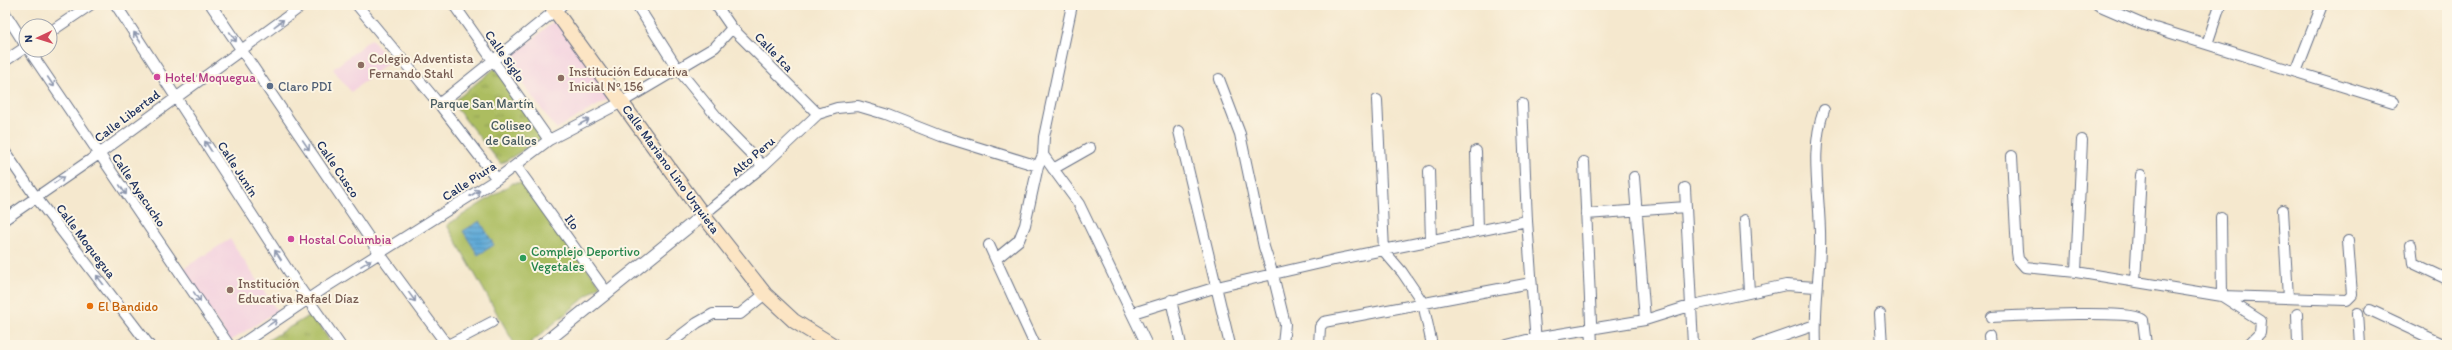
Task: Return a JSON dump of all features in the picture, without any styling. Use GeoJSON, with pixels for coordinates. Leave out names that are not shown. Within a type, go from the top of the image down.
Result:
{"type":"FeatureCollection","features":[{"type":"Feature","properties":{"kind":"main road","name":"Calle Mariano Lino Urquieta"},"geometry":{"type":"LineString","coordinates":[[556,7],[703,215],[765,294],[794,321],[833,344]]}},
{"type":"Feature","properties":{"kind":"street"},"geometry":{"type":"LineString","coordinates":[[58,27],[90,5]]}},
{"type":"Feature","properties":{"kind":"street","name":"Calle Junín"},"geometry":{"type":"LineString","coordinates":[[116,5],[297,284],[309,298],[340,345]]}},
{"type":"Feature","properties":{"kind":"street","name":"Calle Cusco"},"geometry":{"type":"LineString","coordinates":[[211,5],[380,254],[448,345]]}},
{"type":"Feature","properties":{"kind":"street","name":"Calle Libertad"},"geometry":{"type":"LineString","coordinates":[[5,219],[35,196],[99,154],[175,96],[242,51],[303,5]]}},
{"type":"Feature","properties":{"kind":"street"},"geometry":{"type":"LineString","coordinates":[[356,5],[439,104],[497,179]]}},
{"type":"Feature","properties":{"kind":"street","name":"Calle Siglo"},"geometry":{"type":"LineString","coordinates":[[454,5],[492,62],[549,140]]}},
{"type":"Feature","properties":{"kind":"street"},"geometry":{"type":"LineString","coordinates":[[637,5],[677,68],[725,127],[763,166]]}},
{"type":"Feature","properties":{"kind":"street","name":"Calle Ica"},"geometry":{"type":"LineString","coordinates":[[716,5],[732,28],[818,114]]}},
{"type":"Feature","properties":{"kind":"street"},"geometry":{"type":"LineString","coordinates":[[996,259],[1019,240],[1025,225],[1038,166],[1043,155],[1044,137],[1072,5]]}},
{"type":"Feature","properties":{"kind":"street"},"geometry":{"type":"LineString","coordinates":[[2098,5],[2142,24],[2393,102]]}},
{"type":"Feature","properties":{"kind":"street"},"geometry":{"type":"LineString","coordinates":[[2208,44],[2220,5]]}},
{"type":"Feature","properties":{"kind":"street"},"geometry":{"type":"LineString","coordinates":[[2296,72],[2322,5]]}},
{"type":"Feature","properties":{"kind":"street"},"geometry":{"type":"LineString","coordinates":[[439,104],[492,62],[556,7]]}},
{"type":"Feature","properties":{"kind":"street"},"geometry":{"type":"LineString","coordinates":[[5,13],[18,34]]}},
{"type":"Feature","properties":{"kind":"street","name":"Calle Piura"},"geometry":{"type":"LineString","coordinates":[[240,345],[309,298],[497,179],[549,140],[622,102],[677,68],[715,47],[732,28]]}},
{"type":"Feature","properties":{"kind":"street"},"geometry":{"type":"LineString","coordinates":[[5,61],[18,52]]}},
{"type":"Feature","properties":{"kind":"street","name":"Calle Ayacucho"},"geometry":{"type":"LineString","coordinates":[[34,58],[230,345]]}},
{"type":"Feature","properties":{"kind":"street"},"geometry":{"type":"LineString","coordinates":[[1219,79],[1240,134],[1264,247],[1273,275],[1285,324],[1283,345]]}},
{"type":"Feature","properties":{"kind":"street"},"geometry":{"type":"LineString","coordinates":[[1377,100],[1384,251],[1402,272],[1423,303],[1432,345]]}},
{"type":"Feature","properties":{"kind":"street"},"geometry":{"type":"LineString","coordinates":[[1522,104],[1527,221],[1536,341]]}},
{"type":"Feature","properties":{"kind":"street"},"geometry":{"type":"LineString","coordinates":[[818,114],[837,108],[858,106],[885,114],[941,136],[1038,166]]}},
{"type":"Feature","properties":{"kind":"street"},"geometry":{"type":"LineString","coordinates":[[1816,345],[1816,287],[1820,249],[1816,148],[1817,127],[1824,110]]}},
{"type":"Feature","properties":{"kind":"street","name":"Alto Peru"},"geometry":{"type":"LineString","coordinates":[[703,215],[763,166],[818,114]]}},
{"type":"Feature","properties":{"kind":"street"},"geometry":{"type":"LineString","coordinates":[[1178,132],[1230,345]]}},
{"type":"Feature","properties":{"kind":"street"},"geometry":{"type":"LineString","coordinates":[[2076,272],[2082,140]]}},
{"type":"Feature","properties":{"kind":"street"},"geometry":{"type":"LineString","coordinates":[[1053,169],[1090,148]]}},
{"type":"Feature","properties":{"kind":"street","name":"Calle Moquegua"},"geometry":{"type":"LineString","coordinates":[[5,152],[35,196],[149,345]]}},
{"type":"Feature","properties":{"kind":"street"},"geometry":{"type":"LineString","coordinates":[[1476,152],[1478,231]]}},
{"type":"Feature","properties":{"kind":"street"},"geometry":{"type":"LineString","coordinates":[[1043,155],[1079,204],[1133,313],[1147,345]]}},
{"type":"Feature","properties":{"kind":"street"},"geometry":{"type":"LineString","coordinates":[[2012,156],[2018,260],[2025,267],[2076,272],[2222,296],[2342,301],[2350,299],[2352,296],[2348,241]]}},
{"type":"Feature","properties":{"kind":"street"},"geometry":{"type":"LineString","coordinates":[[1584,162],[1592,345]]}},
{"type":"Feature","properties":{"kind":"street","name":"Ilo"},"geometry":{"type":"LineString","coordinates":[[516,166],[607,293]]}},
{"type":"Feature","properties":{"kind":"street"},"geometry":{"type":"LineString","coordinates":[[1429,171],[1431,241]]}},
{"type":"Feature","properties":{"kind":"street"},"geometry":{"type":"LineString","coordinates":[[2135,282],[2141,175]]}},
{"type":"Feature","properties":{"kind":"street"},"geometry":{"type":"LineString","coordinates":[[1634,177],[1645,320]]}},
{"type":"Feature","properties":{"kind":"street"},"geometry":{"type":"LineString","coordinates":[[1685,188],[1693,305],[1693,345]]}},
{"type":"Feature","properties":{"kind":"street"},"geometry":{"type":"LineString","coordinates":[[1586,214],[1636,209],[1686,207]]}},
{"type":"Feature","properties":{"kind":"street"},"geometry":{"type":"LineString","coordinates":[[2283,210],[2288,298]]}},
{"type":"Feature","properties":{"kind":"street"},"geometry":{"type":"LineString","coordinates":[[542,345],[703,215]]}},
{"type":"Feature","properties":{"kind":"street"},"geometry":{"type":"LineString","coordinates":[[2221,217],[2222,296]]}},
{"type":"Feature","properties":{"kind":"street"},"geometry":{"type":"LineString","coordinates":[[1745,220],[1749,292]]}},
{"type":"Feature","properties":{"kind":"street"},"geometry":{"type":"LineString","coordinates":[[1133,313],[1217,287],[1334,260],[1527,221]]}},
{"type":"Feature","properties":{"kind":"street"},"geometry":{"type":"LineString","coordinates":[[2411,245],[2413,263],[2447,279]]}},
{"type":"Feature","properties":{"kind":"street"},"geometry":{"type":"LineString","coordinates":[[989,246],[1035,345]]}},
{"type":"Feature","properties":{"kind":"street"},"geometry":{"type":"LineString","coordinates":[[1319,345],[1320,327],[1324,322],[1531,284]]}},
{"type":"Feature","properties":{"kind":"street"},"geometry":{"type":"LineString","coordinates":[[1507,345],[1536,341],[1645,320],[1693,305],[1786,285],[1816,287]]}},
{"type":"Feature","properties":{"kind":"street"},"geometry":{"type":"LineString","coordinates":[[668,345],[696,323],[713,314],[740,314],[765,294]]}},
{"type":"Feature","properties":{"kind":"street"},"geometry":{"type":"LineString","coordinates":[[2222,296],[2261,321],[2260,333],[2248,345]]}},
{"type":"Feature","properties":{"kind":"street"},"geometry":{"type":"LineString","coordinates":[[1171,300],[1181,345]]}},
{"type":"Feature","properties":{"kind":"street"},"geometry":{"type":"LineString","coordinates":[[2370,310],[2444,345]]}},
{"type":"Feature","properties":{"kind":"street"},"geometry":{"type":"LineString","coordinates":[[2358,313],[2360,345]]}},
{"type":"Feature","properties":{"kind":"street"},"geometry":{"type":"LineString","coordinates":[[1880,314],[1882,345]]}},
{"type":"Feature","properties":{"kind":"street"},"geometry":{"type":"LineString","coordinates":[[1992,317],[2105,314],[2138,315],[2143,320],[2146,345]]}},
{"type":"Feature","properties":{"kind":"street"},"geometry":{"type":"LineString","coordinates":[[2297,314],[2298,345]]}},
{"type":"Feature","properties":{"kind":"street"},"geometry":{"type":"LineString","coordinates":[[448,345],[492,322]]}},
{"type":"Feature","properties":{"kind":"street"},"geometry":{"type":"LineString","coordinates":[[1758,345],[1815,325]]}},
{"type":"Feature","properties":{"kind":"shaded area","name":"Institución Educativa Inicial Nº 156"},"geometry":{"type":"Polygon","coordinates":[[[558,18],[616,95],[556,129],[506,61],[558,18]]]}},
{"type":"Feature","properties":{"kind":"shaded area","name":"Colegio Adventista Fernando Stahl"},"geometry":{"type":"Polygon","coordinates":[[[371,39],[390,61],[351,92],[333,69],[371,39]]]}},
{"type":"Feature","properties":{"kind":"shaded area","name":"Institución Educativa Rafael Díaz"},"geometry":{"type":"Polygon","coordinates":[[[230,239],[277,311],[230,341],[183,269],[230,239]]]}},
{"type":"Feature","properties":{"kind":"green space"},"geometry":{"type":"Polygon","coordinates":[[[495,68],[544,137],[501,164],[452,103],[495,68]]]}},
{"type":"Feature","properties":{"kind":"green space","name":"Complejo Deportivo Vegetales"},"geometry":{"type":"Polygon","coordinates":[[[513,183],[524,183],[600,285],[528,345],[515,345],[447,225],[513,183]]]}},
{"type":"Feature","properties":{"kind":"green space"},"geometry":{"type":"Polygon","coordinates":[[[310,315],[315,317],[332,345],[260,345],[310,315]]]}},
{"type":"Feature","properties":{"kind":"water"},"geometry":{"type":"Polygon","coordinates":[[[480,221],[494,245],[478,255],[463,231],[480,221]]]}},
{"type":"Feature","properties":{"kind":"place","name":"Colegio Adventista Fernando Stahl"},"geometry":{"type":"Point","coordinates":[361,65]}},
{"type":"Feature","properties":{"kind":"place","name":"Hotel Moquegua"},"geometry":{"type":"Point","coordinates":[157,77]}},
{"type":"Feature","properties":{"kind":"place","name":"Institución Educativa Inicial Nº 156"},"geometry":{"type":"Point","coordinates":[561,78]}},
{"type":"Feature","properties":{"kind":"place","name":"Claro PDI"},"geometry":{"type":"Point","coordinates":[270,86]}},
{"type":"Feature","properties":{"kind":"place","name":"Hostal Columbia"},"geometry":{"type":"Point","coordinates":[291,239]}},
{"type":"Feature","properties":{"kind":"place","name":"Complejo Deportivo Vegetales"},"geometry":{"type":"Point","coordinates":[523,258]}},
{"type":"Feature","properties":{"kind":"place","name":"Institución Educativa Rafael Díaz"},"geometry":{"type":"Point","coordinates":[230,290]}},
{"type":"Feature","properties":{"kind":"place","name":"El Bandido"},"geometry":{"type":"Point","coordinates":[90,306]}},
{"type":"Feature","properties":{"kind":"park label","name":"Parque San Martín"},"geometry":{"type":"Point","coordinates":[482,103]}},
{"type":"Feature","properties":{"kind":"park label","name":"Coliseo de Gallos"},"geometry":{"type":"Point","coordinates":[511,132]}}]}
